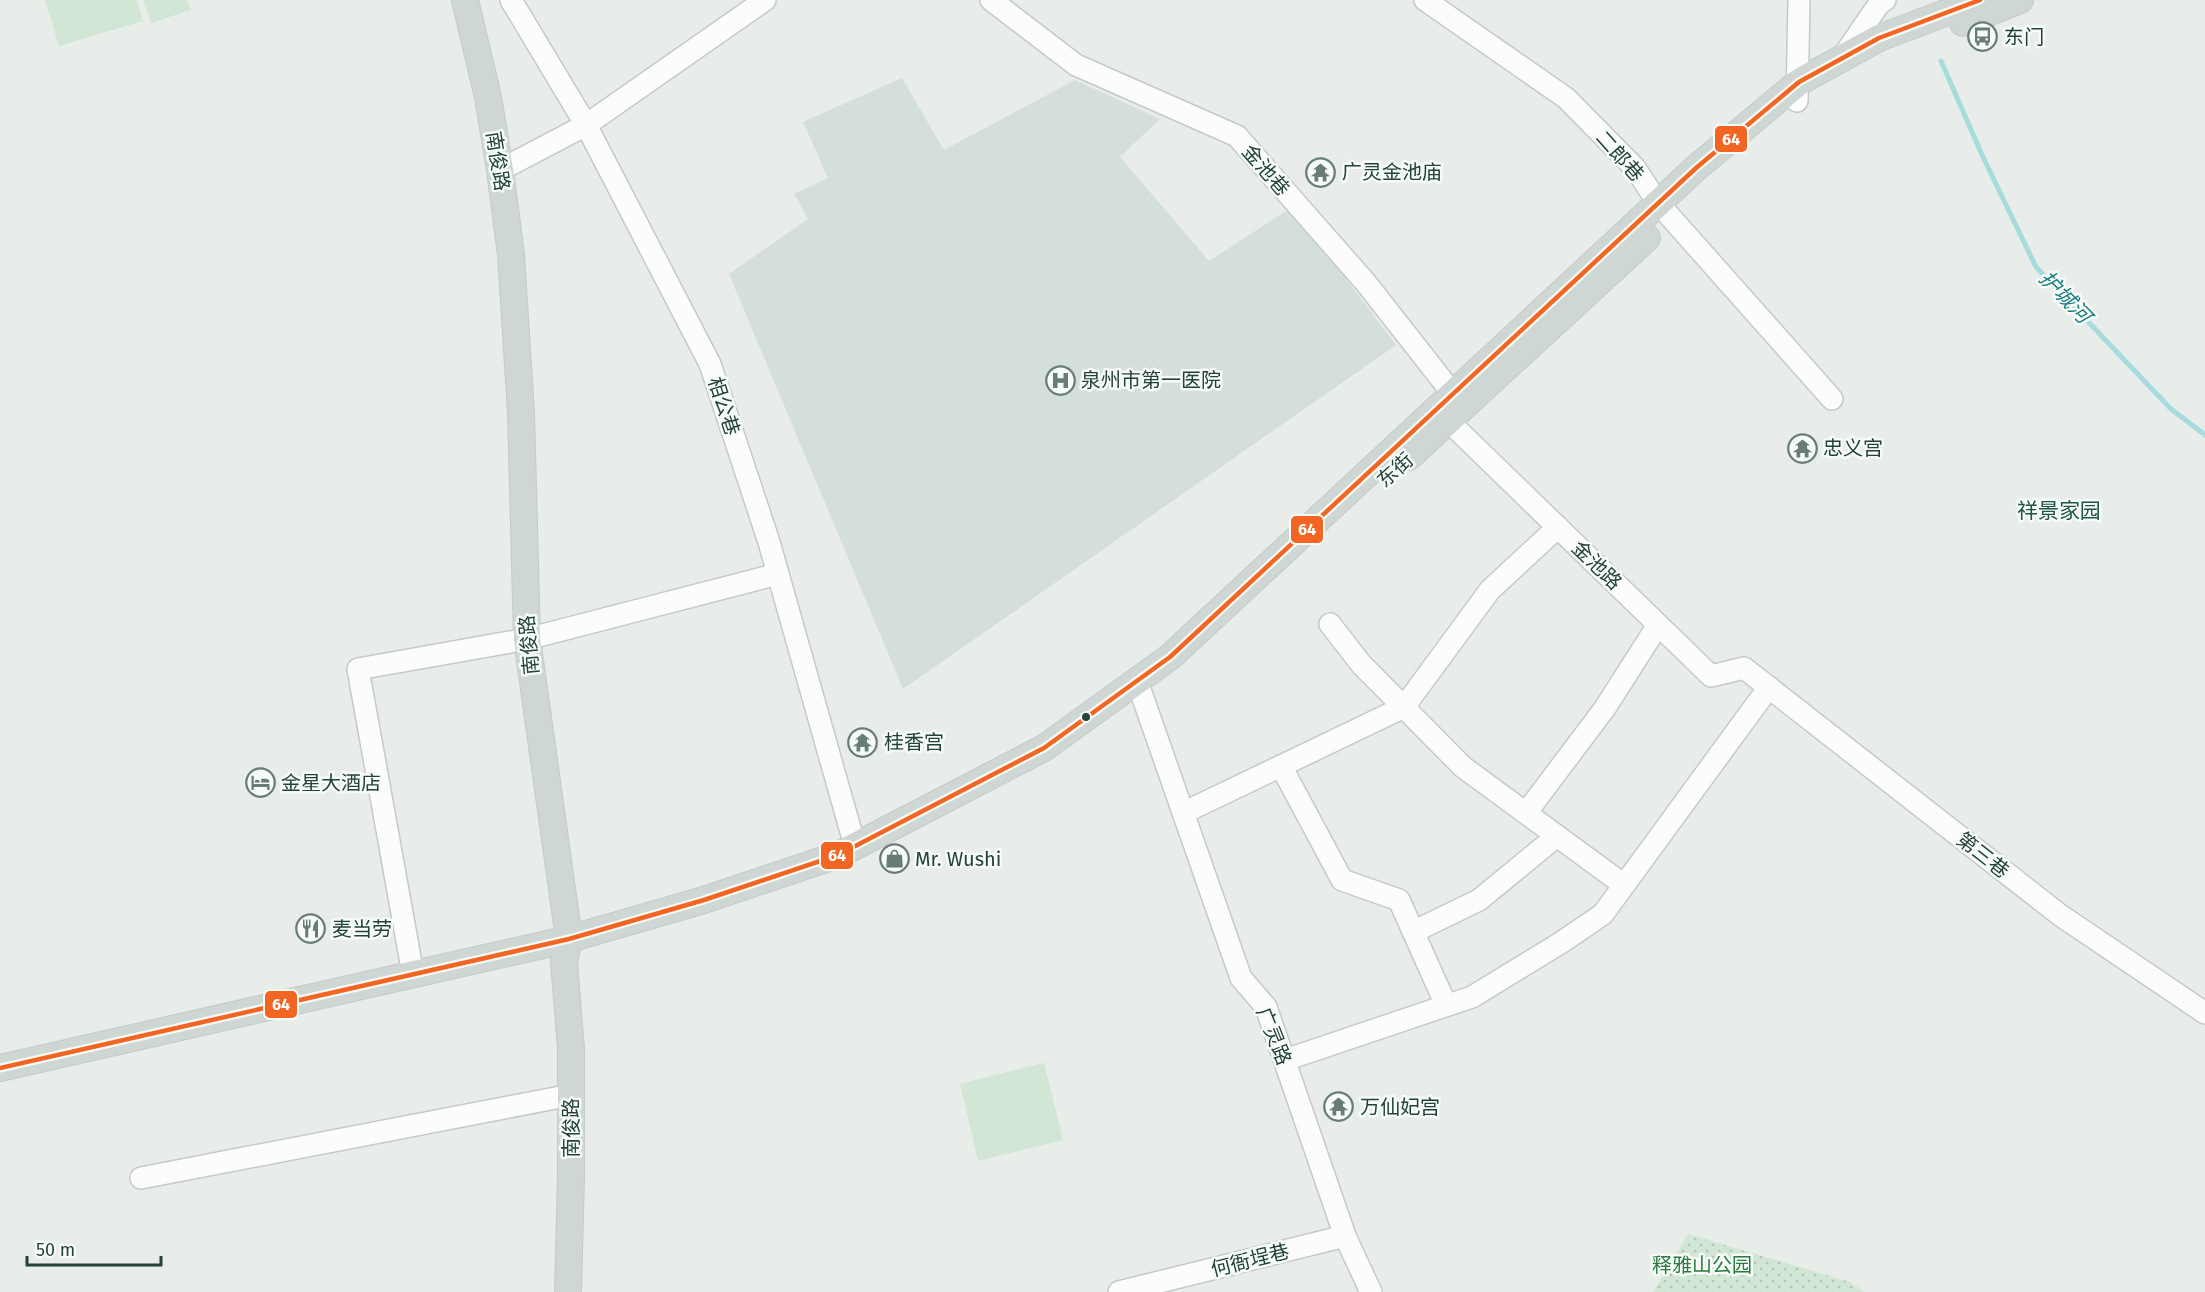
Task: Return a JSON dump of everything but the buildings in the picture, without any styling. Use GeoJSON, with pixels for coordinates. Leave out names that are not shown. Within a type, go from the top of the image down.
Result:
{"type":"FeatureCollection","features":[{"type":"Feature","properties":{"kind":"main road","name":"南俊路"},"geometry":{"type":"LineString","coordinates":[[465,0],[488,97],[511,255],[522,412],[527,639],[568,943],[564,962],[571,1049],[568,1292]]}},
{"type":"Feature","properties":{"kind":"main road","name":"东街"},"geometry":{"type":"LineString","coordinates":[[0,1068],[413,974],[568,943],[746,900],[909,835],[1074,741],[1139,688],[1170,657],[1664,209],[1696,168],[1841,58],[1879,38],[1980,0]]}},
{"type":"Feature","properties":{"kind":"main road","name":"东街"},"geometry":{"type":"LineString","coordinates":[[1798,92],[1885,52],[2020,0]]}},
{"type":"Feature","properties":{"kind":"main road","name":"东街"},"geometry":{"type":"LineString","coordinates":[[568,943],[838,855],[1044,748],[1139,688]]}},
{"type":"Feature","properties":{"kind":"street","name":"相公巷"},"geometry":{"type":"LineString","coordinates":[[511,0],[586,125],[710,364],[769,542],[855,846]]}},
{"type":"Feature","properties":{"kind":"street"},"geometry":{"type":"LineString","coordinates":[[500,170],[586,125],[765,0]]}},
{"type":"Feature","properties":{"kind":"street","name":"金池巷"},"geometry":{"type":"LineString","coordinates":[[991,0],[1076,65],[1237,136],[1366,283],[1446,408]]}},
{"type":"Feature","properties":{"kind":"street","name":"二郎巷"},"geometry":{"type":"LineString","coordinates":[[1425,0],[1566,99],[1635,168],[1664,209],[1832,399]]}},
{"type":"Feature","properties":{"kind":"street"},"geometry":{"type":"LineString","coordinates":[[1798,92],[1799,0]]}},
{"type":"Feature","properties":{"kind":"street"},"geometry":{"type":"LineString","coordinates":[[1841,58],[1879,4],[1886,0]]}},
{"type":"Feature","properties":{"kind":"street","name":"金池路"},"geometry":{"type":"LineString","coordinates":[[1446,408],[1558,527],[1711,676],[1744,668],[1769,687]]}},
{"type":"Feature","properties":{"kind":"street"},"geometry":{"type":"LineString","coordinates":[[1183,813],[1404,707],[1490,590],[1558,527]]}},
{"type":"Feature","properties":{"kind":"street"},"geometry":{"type":"LineString","coordinates":[[413,974],[358,669],[527,639],[778,574]]}},
{"type":"Feature","properties":{"kind":"street"},"geometry":{"type":"LineString","coordinates":[[1330,624],[1361,664],[1463,767],[1624,885]]}},
{"type":"Feature","properties":{"kind":"street"},"geometry":{"type":"LineString","coordinates":[[1526,813],[1605,708],[1658,625]]}},
{"type":"Feature","properties":{"kind":"street"},"geometry":{"type":"LineString","coordinates":[[1285,1060],[1472,997],[1603,914],[1769,687]]}},
{"type":"Feature","properties":{"kind":"street","name":"第三巷"},"geometry":{"type":"LineString","coordinates":[[1769,687],[2060,915],[2205,1013]]}},
{"type":"Feature","properties":{"kind":"street","name":"广灵路"},"geometry":{"type":"LineString","coordinates":[[1139,688],[1240,978],[1266,1007],[1345,1236],[1371,1292]]}},
{"type":"Feature","properties":{"kind":"street"},"geometry":{"type":"LineString","coordinates":[[1281,766],[1342,880],[1399,900],[1446,1005]]}},
{"type":"Feature","properties":{"kind":"street"},"geometry":{"type":"LineString","coordinates":[[1413,932],[1479,900],[1557,836]]}},
{"type":"Feature","properties":{"kind":"street"},"geometry":{"type":"LineString","coordinates":[[141,1178],[571,1095]]}},
{"type":"Feature","properties":{"kind":"street","name":"何衙埕巷"},"geometry":{"type":"LineString","coordinates":[[1119,1292],[1345,1236]]}},
{"type":"Feature","properties":{"kind":"shaded area","name":"泉州市第一医院"},"geometry":{"type":"Polygon","coordinates":[[[902,78],[944,150],[1075,80],[1160,119],[1120,157],[1209,261],[1292,207],[1396,345],[903,689],[729,274],[808,219],[794,194],[828,178],[803,122],[902,78]]]}},
{"type":"Feature","properties":{"kind":"green space"},"geometry":{"type":"Polygon","coordinates":[[[45,0],[137,0],[143,21],[59,46],[45,0]]]}},
{"type":"Feature","properties":{"kind":"green space"},"geometry":{"type":"Polygon","coordinates":[[[143,0],[187,0],[191,10],[151,23],[143,0]]]}},
{"type":"Feature","properties":{"kind":"green space"},"geometry":{"type":"Polygon","coordinates":[[[1044,1063],[1063,1140],[978,1161],[960,1084],[1044,1063]]]}},
{"type":"Feature","properties":{"kind":"green space","name":"释雅山公园"},"geometry":{"type":"Polygon","coordinates":[[[1688,1234],[1850,1282],[1865,1292],[1653,1292],[1688,1234]]]}},
{"type":"Feature","properties":{"kind":"waterway","name":"护城河"},"geometry":{"type":"LineString","coordinates":[[1941,61],[1983,157],[2036,267],[2171,409],[2205,435]]}},
{"type":"Feature","properties":{"kind":"transit line","name":"64"},"geometry":{"type":"LineString","coordinates":[[0,1068],[569,939],[704,900],[838,855],[1044,748],[1170,657],[1696,168],[1799,82],[1879,38],[1980,0]]}},
{"type":"Feature","properties":{"kind":"place","name":"东门"},"geometry":{"type":"Point","coordinates":[1983,37]}},
{"type":"Feature","properties":{"kind":"place","name":"广灵金池庙"},"geometry":{"type":"Point","coordinates":[1321,172]}},
{"type":"Feature","properties":{"kind":"place","name":"泉州市第一医院"},"geometry":{"type":"Point","coordinates":[1060,380]}},
{"type":"Feature","properties":{"kind":"place","name":"忠义宫"},"geometry":{"type":"Point","coordinates":[1802,448]}},
{"type":"Feature","properties":{"kind":"place","name":"桂香宫"},"geometry":{"type":"Point","coordinates":[863,742]}},
{"type":"Feature","properties":{"kind":"place","name":"金星大酒店"},"geometry":{"type":"Point","coordinates":[260,783]}},
{"type":"Feature","properties":{"kind":"place","name":"Mr. Wushi"},"geometry":{"type":"Point","coordinates":[894,859]}},
{"type":"Feature","properties":{"kind":"place","name":"麦当劳"},"geometry":{"type":"Point","coordinates":[311,929]}},
{"type":"Feature","properties":{"kind":"place","name":"万仙妃宫"},"geometry":{"type":"Point","coordinates":[1339,1107]}},
{"type":"Feature","properties":{"kind":"district","name":"祥景家园"},"geometry":{"type":"Point","coordinates":[2059,511]}}]}
